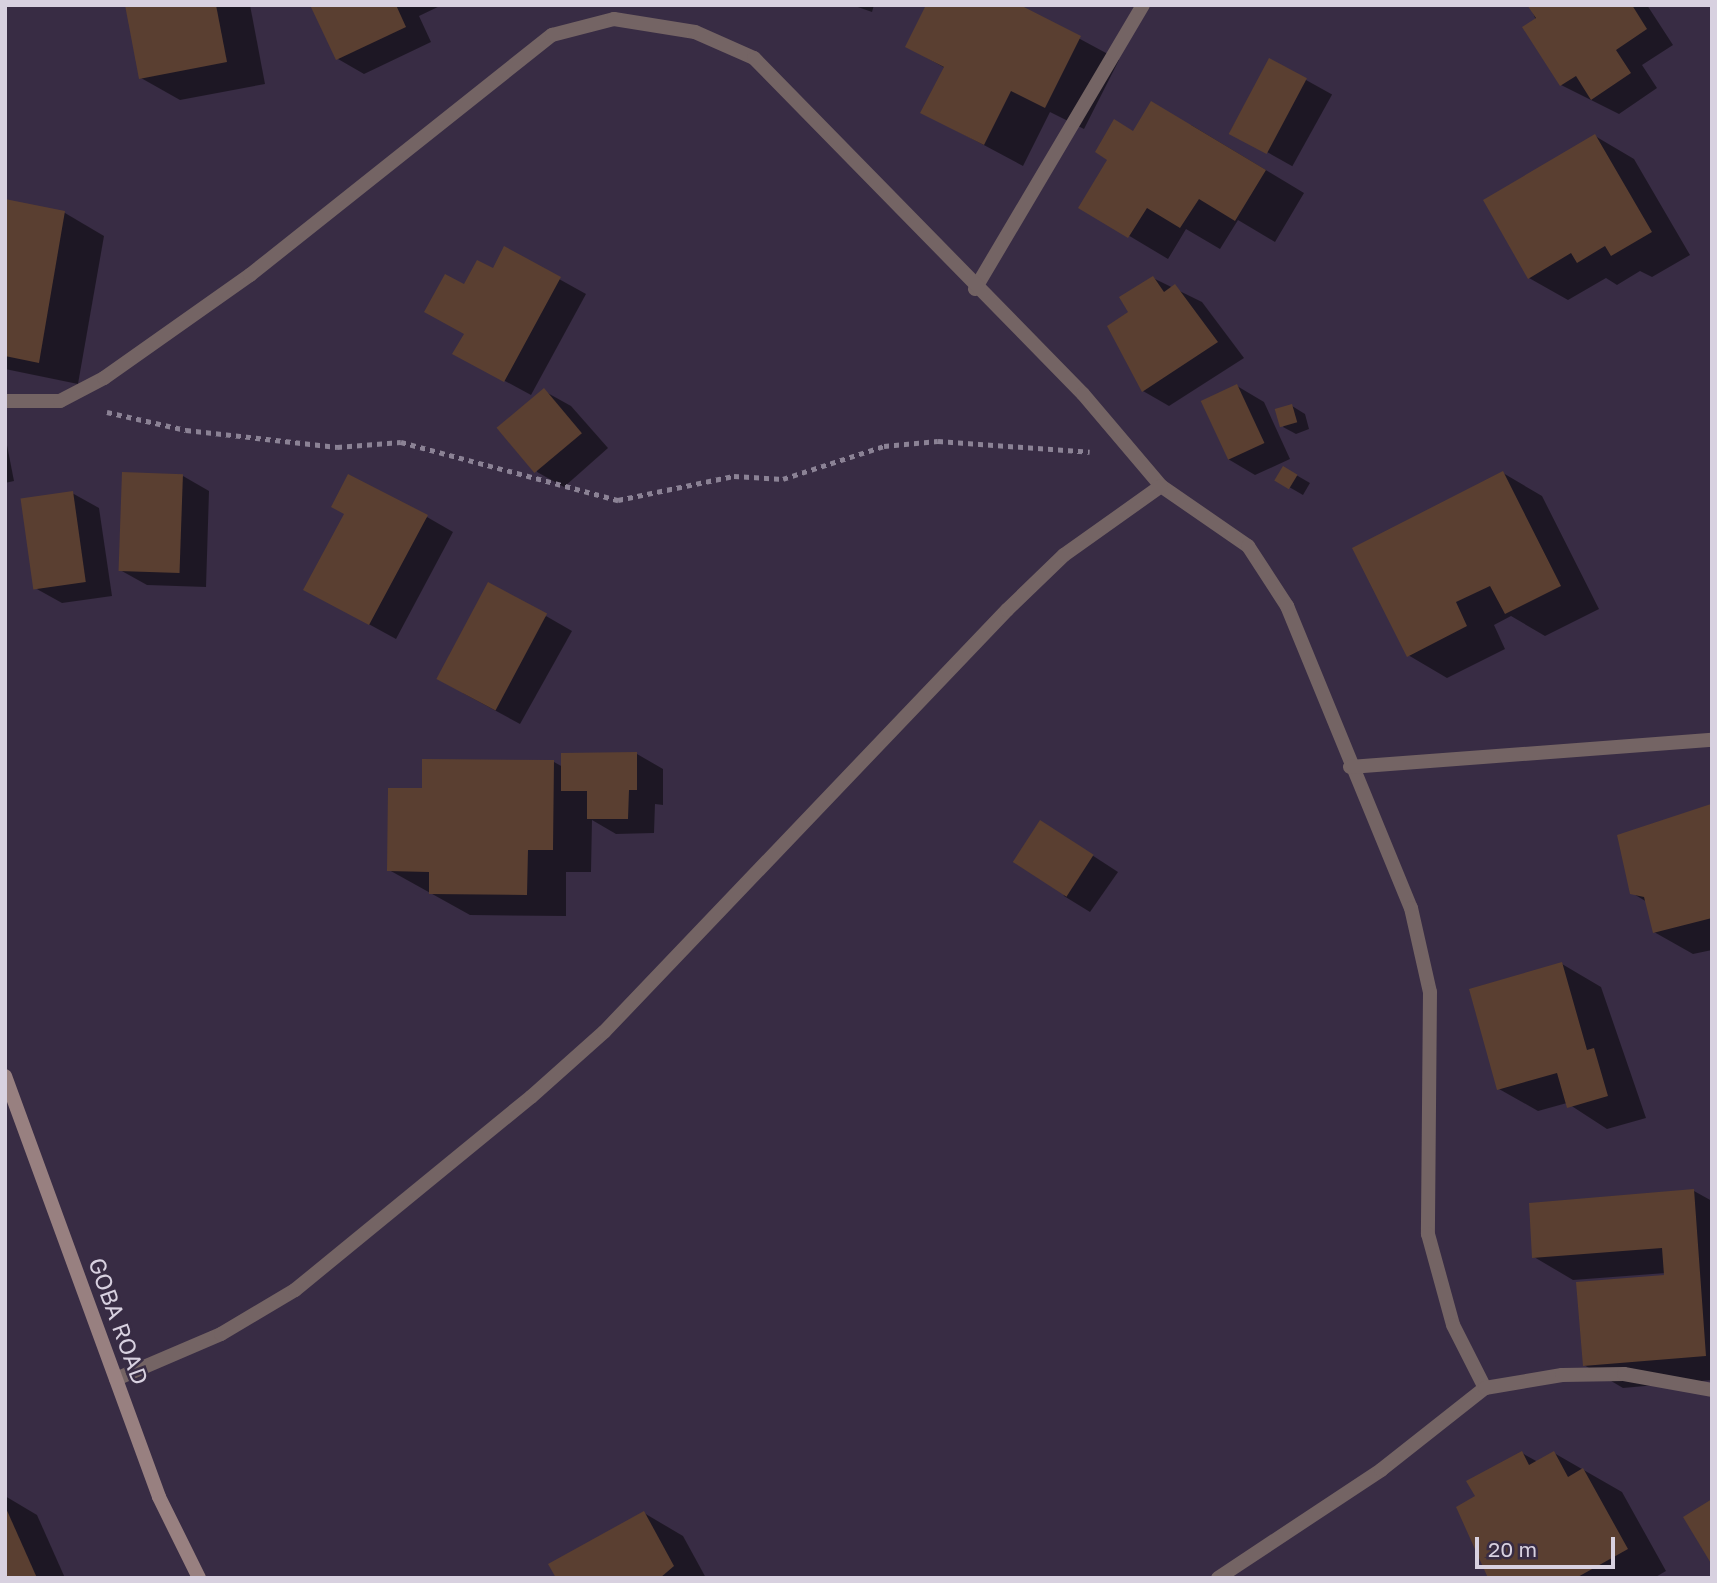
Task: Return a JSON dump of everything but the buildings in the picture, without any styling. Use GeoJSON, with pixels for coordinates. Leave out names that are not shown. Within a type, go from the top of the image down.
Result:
{"type":"FeatureCollection","features":[{"type":"Feature","properties":{"kind":"main road","name":"GOBA ROAD"},"geometry":{"type":"LineString","coordinates":[[5,1076],[159,1497],[199,1578]]}},
{"type":"Feature","properties":{"kind":"street"},"geometry":{"type":"LineString","coordinates":[[975,289],[1143,5]]}},
{"type":"Feature","properties":{"kind":"street"},"geometry":{"type":"LineString","coordinates":[[5,401],[60,401],[104,378],[250,275],[552,35],[614,19],[695,32],[754,58],[975,289],[1083,394],[1161,486],[1248,546],[1287,606],[1350,767],[1411,908],[1430,992],[1428,1234],[1453,1325],[1485,1388]]}},
{"type":"Feature","properties":{"kind":"street"},"geometry":{"type":"LineString","coordinates":[[116,1379],[220,1334],[295,1290],[531,1097],[604,1032],[1007,610],[1064,555],[1161,486]]}},
{"type":"Feature","properties":{"kind":"street"},"geometry":{"type":"LineString","coordinates":[[1350,767],[1712,740]]}},
{"type":"Feature","properties":{"kind":"street"},"geometry":{"type":"LineString","coordinates":[[1218,1578],[1381,1470],[1485,1388],[1562,1375],[1624,1374],[1712,1390]]}},
{"type":"Feature","properties":{"kind":"path"},"geometry":{"type":"LineString","coordinates":[[60,401],[186,429],[337,447],[401,442],[618,500],[734,476],[783,479],[884,446],[938,441],[1139,461]]}}]}
